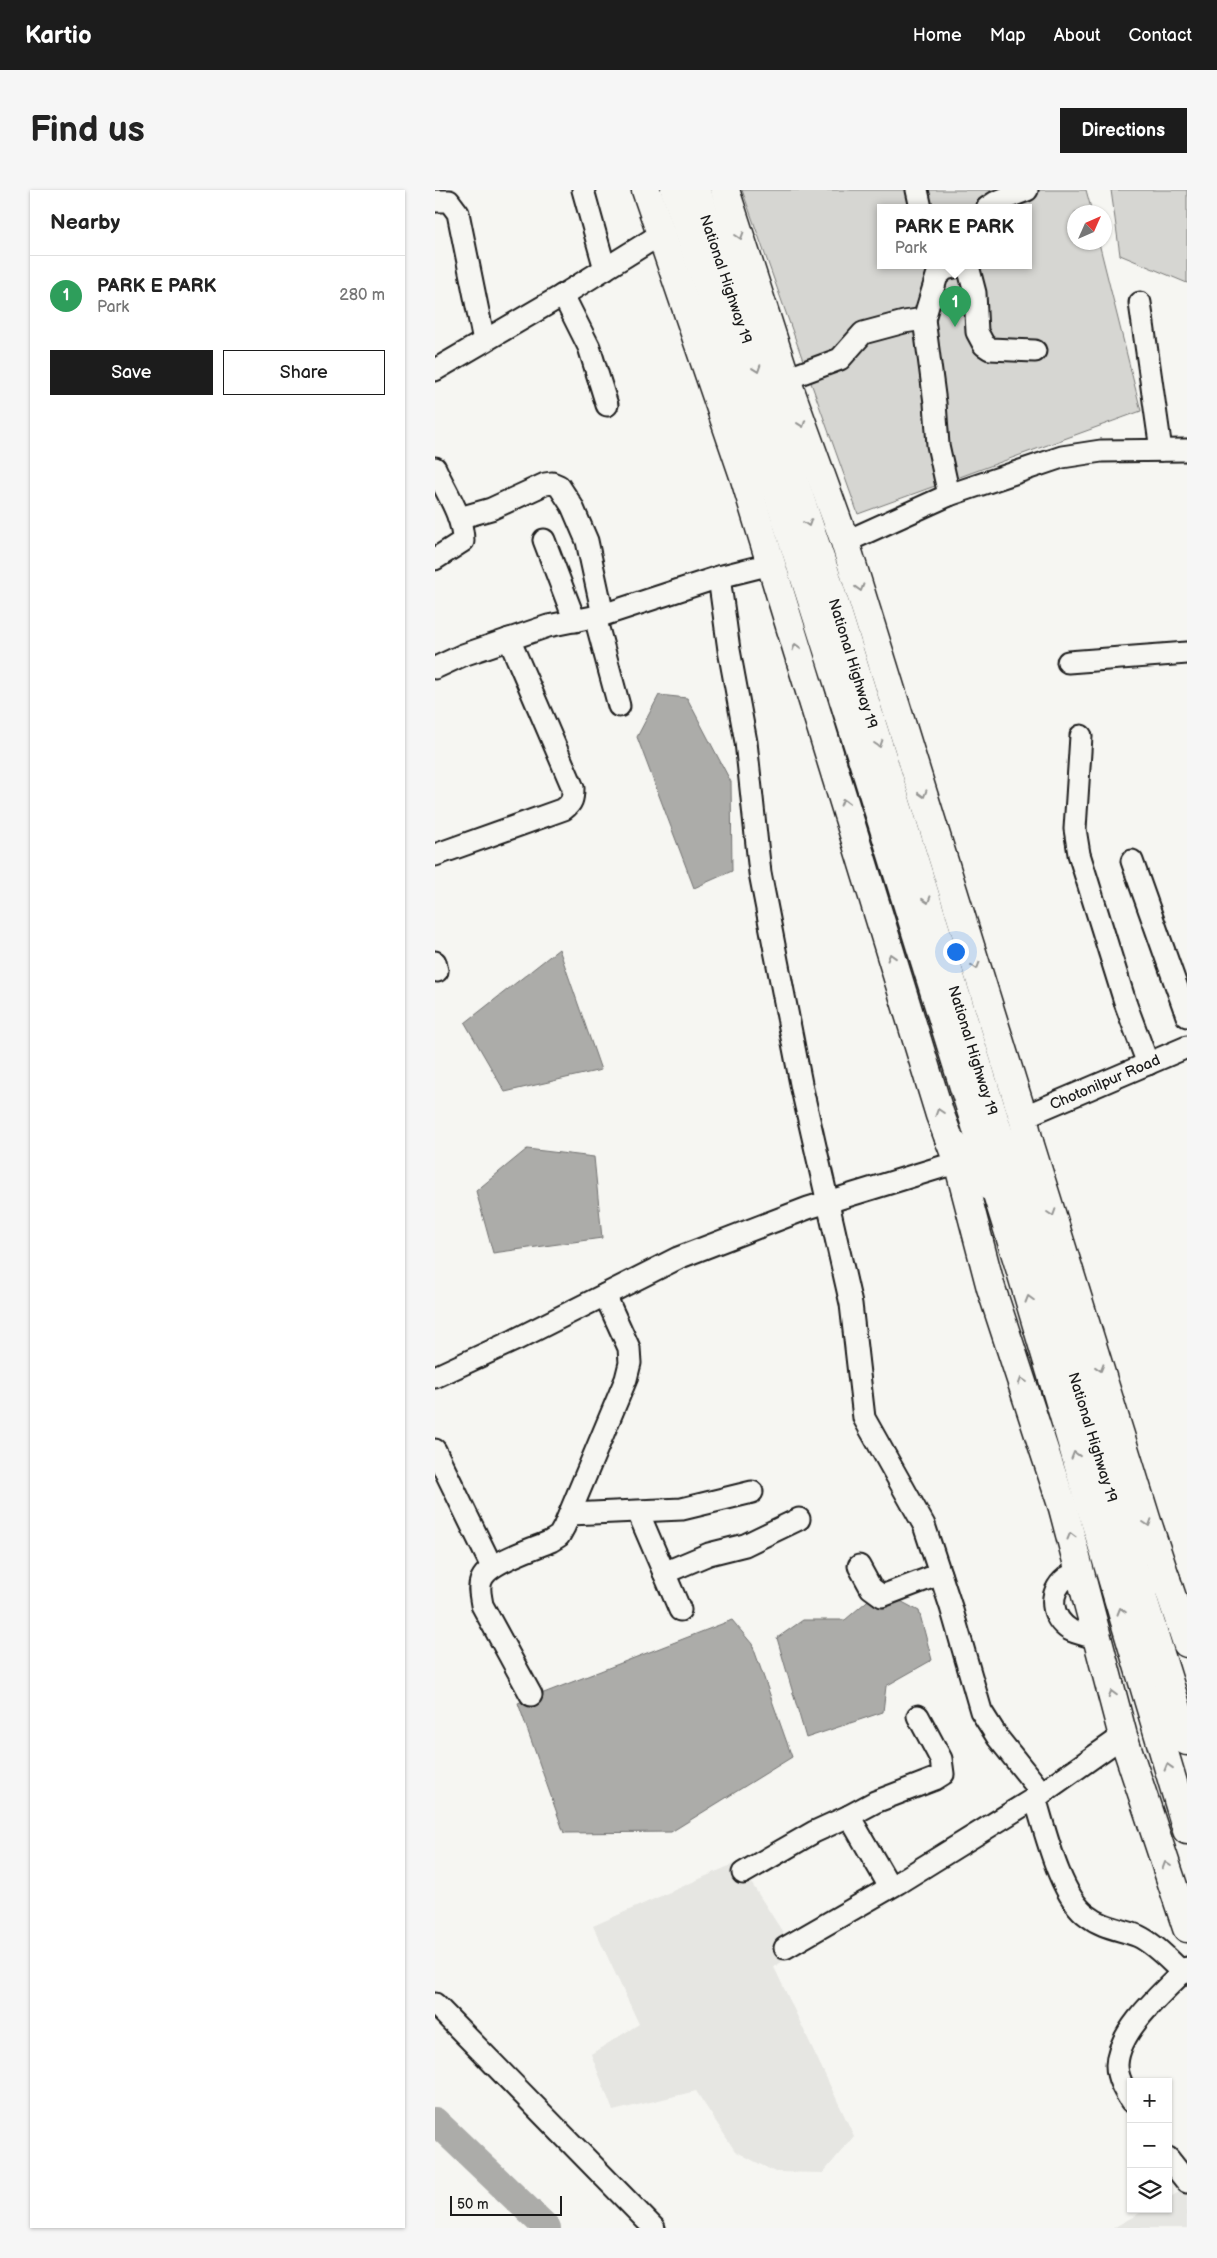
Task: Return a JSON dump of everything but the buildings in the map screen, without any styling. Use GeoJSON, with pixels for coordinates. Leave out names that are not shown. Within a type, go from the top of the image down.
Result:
{"type":"FeatureCollection","features":[{"type":"Feature","properties":{"kind":"main road"},"geometry":{"type":"LineString","coordinates":[[646,190],[744,476],[940,1115],[953,1150],[991,1288],[1063,1508],[1123,1736],[1187,1928]]}},
{"type":"Feature","properties":{"kind":"main road"},"geometry":{"type":"LineString","coordinates":[[675,190],[810,592],[1007,1191],[1187,1830]]}},
{"type":"Feature","properties":{"kind":"main road","name":"National Highway 19"},"geometry":{"type":"LineString","coordinates":[[696,190],[823,568],[1007,1191],[1137,1583],[1187,1742]]}},
{"type":"Feature","properties":{"kind":"main road"},"geometry":{"type":"LineString","coordinates":[[725,190],[786,379],[845,542],[1026,1130],[1187,1643]]}},
{"type":"Feature","properties":{"kind":"main road"},"geometry":{"type":"LineString","coordinates":[[1007,1191],[1026,1130]]}},
{"type":"Feature","properties":{"kind":"main road"},"geometry":{"type":"LineString","coordinates":[[953,1150],[1007,1191]]}},
{"type":"Feature","properties":{"kind":"main road"},"geometry":{"type":"LineString","coordinates":[[1137,1583],[1166,1579]]}},
{"type":"Feature","properties":{"kind":"street"},"geometry":{"type":"LineString","coordinates":[[583,190],[605,269]]}},
{"type":"Feature","properties":{"kind":"street"},"geometry":{"type":"LineString","coordinates":[[917,190],[920,204]]}},
{"type":"Feature","properties":{"kind":"street"},"geometry":{"type":"LineString","coordinates":[[993,204],[1027,190]]}},
{"type":"Feature","properties":{"kind":"street"},"geometry":{"type":"LineString","coordinates":[[435,201],[449,202],[458,213],[484,341]]}},
{"type":"Feature","properties":{"kind":"street"},"geometry":{"type":"LineString","coordinates":[[435,370],[563,295],[661,234]]}},
{"type":"Feature","properties":{"kind":"street"},"geometry":{"type":"LineString","coordinates":[[945,269],[937,276],[924,319],[935,403],[938,445],[949,495]]}},
{"type":"Feature","properties":{"kind":"street"},"geometry":{"type":"LineString","coordinates":[[969,269],[975,293],[977,332],[984,345],[990,349],[1035,351]]}},
{"type":"Feature","properties":{"kind":"street"},"geometry":{"type":"LineString","coordinates":[[563,295],[589,347],[607,405]]}},
{"type":"Feature","properties":{"kind":"street"},"geometry":{"type":"LineString","coordinates":[[1140,303],[1161,450]]}},
{"type":"Feature","properties":{"kind":"street"},"geometry":{"type":"LineString","coordinates":[[786,379],[840,360],[863,333],[904,322],[924,319]]}},
{"type":"Feature","properties":{"kind":"street"},"geometry":{"type":"LineString","coordinates":[[845,542],[949,495],[1062,457],[1101,451],[1187,450]]}},
{"type":"Feature","properties":{"kind":"street"},"geometry":{"type":"LineString","coordinates":[[435,468],[459,518],[463,532],[463,542],[435,559]]}},
{"type":"Feature","properties":{"kind":"street"},"geometry":{"type":"LineString","coordinates":[[459,518],[491,509],[545,484],[559,486],[572,506],[587,541],[591,618]]}},
{"type":"Feature","properties":{"kind":"street"},"geometry":{"type":"LineString","coordinates":[[544,540],[591,618],[619,706]]}},
{"type":"Feature","properties":{"kind":"street"},"geometry":{"type":"LineString","coordinates":[[435,666],[548,626],[591,618],[719,577],[771,564]]}},
{"type":"Feature","properties":{"kind":"street"},"geometry":{"type":"LineString","coordinates":[[719,577],[729,650],[746,742],[760,872],[803,1089],[851,1304],[863,1418],[924,1525],[981,1711],[1039,1796],[1059,1871],[1079,1908],[1087,1916],[1103,1926],[1143,1939],[1185,1970],[1156,2000],[1125,2038],[1119,2050],[1117,2066],[1121,2085],[1127,2095]]}},
{"type":"Feature","properties":{"kind":"street"},"geometry":{"type":"LineString","coordinates":[[435,855],[563,809],[570,804],[573,798],[573,788],[509,639]]}},
{"type":"Feature","properties":{"kind":"street"},"geometry":{"type":"LineString","coordinates":[[1068,662],[1187,653]]}},
{"type":"Feature","properties":{"kind":"street"},"geometry":{"type":"LineString","coordinates":[[1081,736],[1075,829],[1079,854],[1126,1005],[1148,1064]]}},
{"type":"Feature","properties":{"kind":"street"},"geometry":{"type":"LineString","coordinates":[[1132,861],[1187,1016]]}},
{"type":"Feature","properties":{"kind":"street","name":"Chotonilpur Road"},"geometry":{"type":"LineString","coordinates":[[1026,1130],[1148,1064],[1187,1047]]}},
{"type":"Feature","properties":{"kind":"street"},"geometry":{"type":"LineString","coordinates":[[435,1377],[678,1258],[827,1202],[953,1150]]}},
{"type":"Feature","properties":{"kind":"street"},"geometry":{"type":"LineString","coordinates":[[531,1694],[482,1605],[479,1589],[481,1579],[492,1567],[559,1536],[570,1514],[626,1378],[630,1363],[629,1348],[605,1294]]}},
{"type":"Feature","properties":{"kind":"street"},"geometry":{"type":"LineString","coordinates":[[435,1450],[492,1567]]}},
{"type":"Feature","properties":{"kind":"street"},"geometry":{"type":"LineString","coordinates":[[570,1514],[682,1509],[752,1492]]}},
{"type":"Feature","properties":{"kind":"street"},"geometry":{"type":"LineString","coordinates":[[638,1512],[680,1610]]}},
{"type":"Feature","properties":{"kind":"street"},"geometry":{"type":"LineString","coordinates":[[664,1573],[709,1554],[745,1545],[799,1519]]}},
{"type":"Feature","properties":{"kind":"street"},"geometry":{"type":"LineString","coordinates":[[859,1566],[871,1588],[878,1596],[940,1574]]}},
{"type":"Feature","properties":{"kind":"street"},"geometry":{"type":"LineString","coordinates":[[743,1873],[814,1832],[875,1802],[935,1779],[943,1774],[941,1760],[918,1716]]}},
{"type":"Feature","properties":{"kind":"street"},"geometry":{"type":"LineString","coordinates":[[785,1948],[890,1887],[1039,1796],[1123,1736]]}},
{"type":"Feature","properties":{"kind":"street"},"geometry":{"type":"LineString","coordinates":[[849,1816],[890,1887]]}},
{"type":"Feature","properties":{"kind":"street"},"geometry":{"type":"LineString","coordinates":[[435,2004],[654,2228]]}},
{"type":"Feature","properties":{"kind":"street"},"geometry":{"type":"LineString","coordinates":[[1172,2163],[1187,2182]]}},
{"type":"Feature","properties":{"kind":"shaded area"},"geometry":{"type":"Polygon","coordinates":[[[742,190],[1086,190],[1090,205],[1067,205],[1067,250],[1101,250],[1141,411],[858,514],[742,190]]]}},
{"type":"Feature","properties":{"kind":"shaded area"},"geometry":{"type":"Polygon","coordinates":[[[1111,190],[1187,190],[1187,283],[1120,255],[1111,190]]]}},
{"type":"Feature","properties":{"kind":"shaded area"},"geometry":{"type":"Polygon","coordinates":[[[659,695],[687,698],[731,782],[732,871],[694,888],[637,737],[659,695]]]}},
{"type":"Feature","properties":{"kind":"shaded area"},"geometry":{"type":"Polygon","coordinates":[[[559,949],[601,1070],[505,1092],[465,1023],[559,949]]]}},
{"type":"Feature","properties":{"kind":"shaded area"},"geometry":{"type":"Polygon","coordinates":[[[527,1149],[594,1157],[602,1238],[493,1253],[476,1191],[527,1149]]]}},
{"type":"Feature","properties":{"kind":"shaded area"},"geometry":{"type":"Polygon","coordinates":[[[880,1590],[919,1611],[932,1660],[886,1686],[883,1712],[806,1738],[777,1638],[803,1620],[845,1620],[880,1590]]]}},
{"type":"Feature","properties":{"kind":"shaded area"},"geometry":{"type":"Polygon","coordinates":[[[732,1620],[752,1644],[792,1757],[671,1832],[564,1833],[518,1703],[732,1620]]]}},
{"type":"Feature","properties":{"kind":"shaded area"},"geometry":{"type":"Polygon","coordinates":[[[738,1862],[796,1953],[774,1967],[854,2136],[823,2173],[775,2172],[735,2151],[696,2091],[613,2111],[591,2054],[639,2024],[593,1926],[738,1862]]]}},
{"type":"Feature","properties":{"kind":"shaded area"},"geometry":{"type":"Polygon","coordinates":[[[1187,2188],[1187,2228],[1113,2228],[1140,2213],[1172,2213],[1172,2196],[1187,2188]]]}},
{"type":"Feature","properties":{"kind":"waterway"},"geometry":{"type":"LineString","coordinates":[[435,2121],[547,2228]]}},
{"type":"Feature","properties":{"kind":"place","name":"PARK E PARK"},"geometry":{"type":"Point","coordinates":[955,327]}}]}
